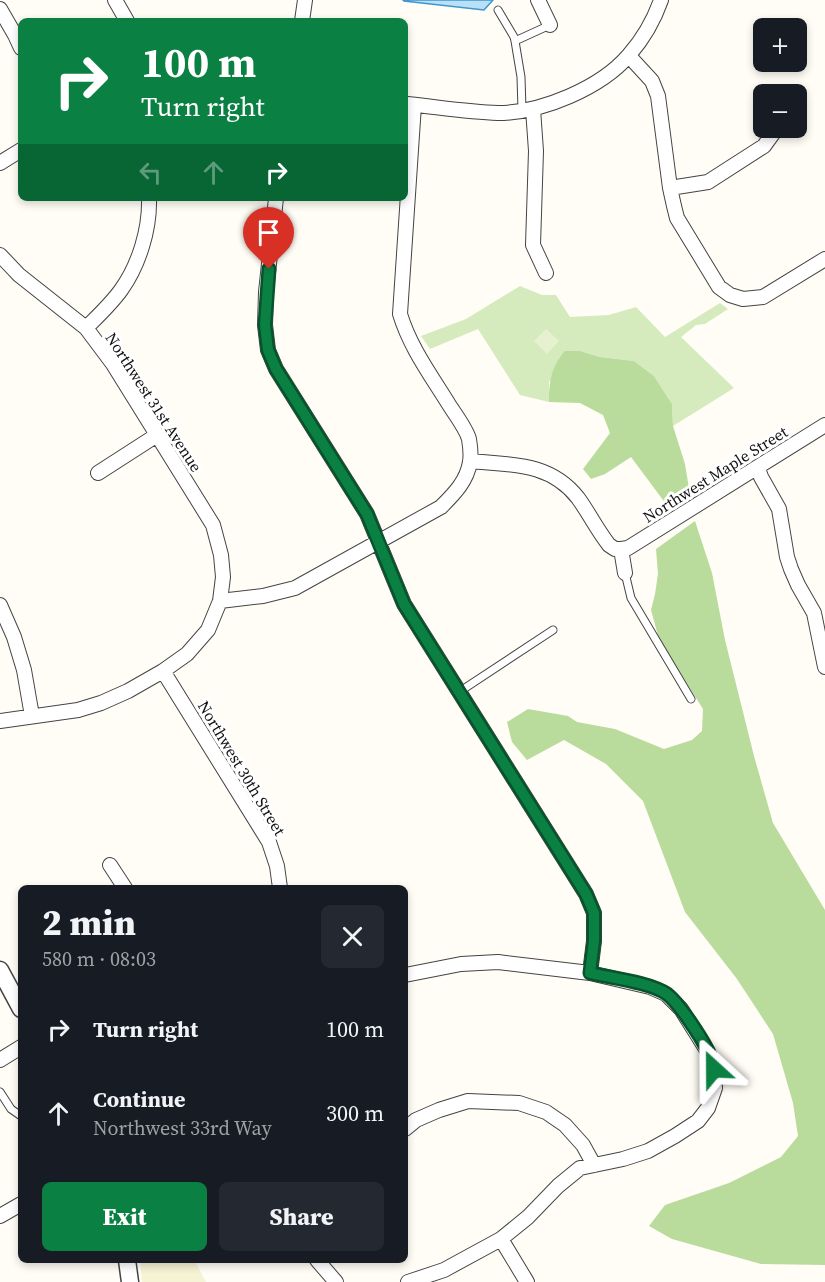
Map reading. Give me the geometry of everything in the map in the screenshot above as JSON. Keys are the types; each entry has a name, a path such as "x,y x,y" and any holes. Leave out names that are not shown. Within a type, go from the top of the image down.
{"street":[{"path":"114,0 125,18"},
{"path":"302,18 305,0"},
{"path":"538,0 550,25"},
{"path":"408,127 409,104 499,113 528,110 562,100 612,71 629,56 645,33 661,0"},
{"path":"0,9 18,42"},
{"path":"629,56 652,81 658,96 670,188 677,218 719,287 730,296 743,299 764,297 825,259"},
{"path":"528,110 536,152 533,245 546,273"},
{"path":"670,188 708,182 764,146 770,138"},
{"path":"0,164 18,152"},
{"path":"86,328 122,290 135,265 145,235 149,201"},
{"path":"276,201 266,292 265,325 268,350 276,369 367,514 404,604 586,894 594,913 594,941 590,973"},
{"path":"220,601 263,596 295,588 441,507 464,480 470,461 469,439 406,334 400,314 405,201"},
{"name":"Northwest 31st Avenue","path":"0,255 19,275 86,328 113,364 213,525 221,555 223,577 220,601 208,630 187,654 163,671 102,703 78,710 0,721"},
{"name":"Northwest Maple Street","path":"621,549 627,548 825,425"},
{"path":"98,473 157,435"},
{"path":"470,461 532,467 555,477 579,499 609,545 615,549 621,549 625,573"},
{"path":"758,468 778,509 786,557 791,569 798,585 820,610 825,667"},
{"path":"0,605 14,637 24,670 32,716"},
{"name":"Northwest 30th Street","path":"163,671 269,842 278,866 280,885"},
{"path":"110,865 123,885"},
{"path":"408,974 461,964 498,962 590,973 650,987 666,994 681,1010 708,1052 714,1069 715,1088 708,1108 698,1120 648,1151 580,1168 501,1239 444,1270 408,1282"},
{"path":"0,970 18,1003"},
{"path":"0,1060 18,1049"},
{"path":"408,1127 416,1120 439,1110 468,1101 519,1103 546,1112 565,1125 583,1145 594,1165"},
{"path":"0,1216 18,1206"},
{"path":"501,1239 527,1282"},
{"path":"127,1263 130,1282"},
{"path":"320,1263 336,1282"}],"lane":[{"path":"498,10 515,41 528,110"},
{"path":"515,41 550,25"},
{"path":"625,573 631,598 691,699"},
{"path":"459,692 553,630"},
{"path":"0,1092 11,1109 18,1114"}],"shaded area":[{"path":"140,1263 196,1263 206,1282 142,1282"}],"green space":[{"path":"520,286 542,295 556,295 570,317 609,315 636,307 665,337 720,303 728,309 705,324 696,325 681,337 734,388 673,426 672,404 654,376 634,361 600,357 580,351 549,382 549,402 520,395 478,329 430,349 421,336 466,319"},
{"path":"546,329 559,341 547,354 534,341"},
{"path":"565,351 580,351 600,357 634,361 654,376 672,404 673,426 685,464 689,489 665,504 631,457 605,474 591,479 583,469 610,433 603,415 580,403 549,402 552,375"},
{"path":"695,521 712,573 725,640 773,823 825,910 825,1265 761,1264 672,1239 649,1226 665,1205 729,1183 781,1157 798,1136 793,1103 773,1034 737,979 685,912 643,801 606,764 564,740 527,760 512,742 507,722 528,709 568,716 577,722 615,729 664,749 692,740 702,731 703,709 659,639 651,610 658,574 656,549"}],"water":[{"path":"403,0 493,0 484,10"}],"route":[{"path":"269,269 265,325 268,350 276,369 367,514 404,604 586,894 594,913 594,941 590,973 633,982 666,994 681,1010 708,1052 714,1069"}]}
